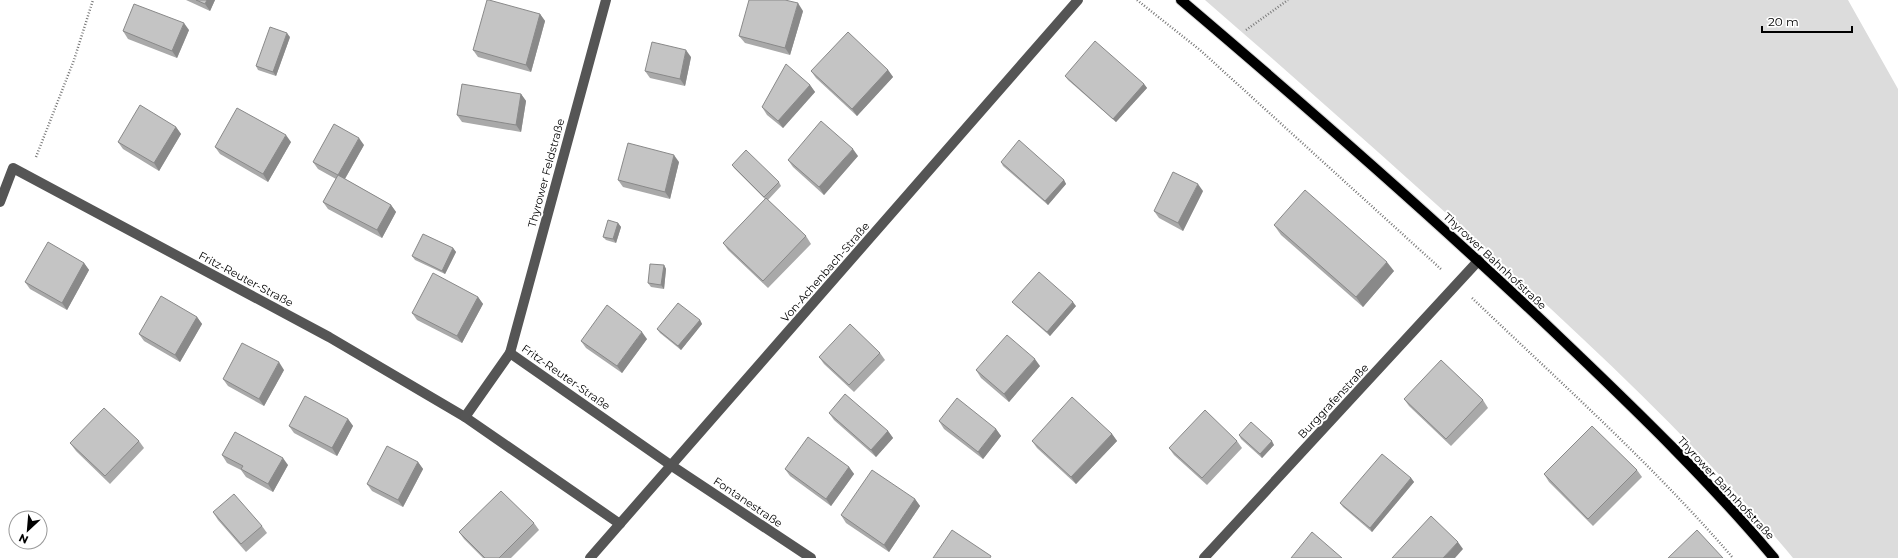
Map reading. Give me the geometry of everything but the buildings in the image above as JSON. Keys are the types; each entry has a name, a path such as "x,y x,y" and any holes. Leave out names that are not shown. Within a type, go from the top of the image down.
{"main road":[{"name":"Thyrower Bahnhofstraße","path":"1181,0 1479,260 1634,409 1752,530 1774,558"}],"street":[{"name":"Thyrower Feldstraße","path":"510,353 606,0"},
{"name":"Von-Achenbach-Straße","path":"590,558 1078,0"},
{"name":"Fritz-Reuter-Straße","path":"0,202 13,168 329,337 465,417 620,524"},
{"name":"Burggrafenstraße","path":"1204,558 1479,260"},
{"name":"Fritz-Reuter-Straße","path":"465,417 510,353 672,466"},
{"name":"Fontanestraße","path":"672,466 812,558"}],"path":[{"path":"28,176 74,60 93,0"},
{"path":"1230,42 1288,0"}],"shaded area":[{"path":"1205,0 1848,0 1898,89 1898,558 1793,558 1761,520 1693,447 1586,342 1398,170"}]}
